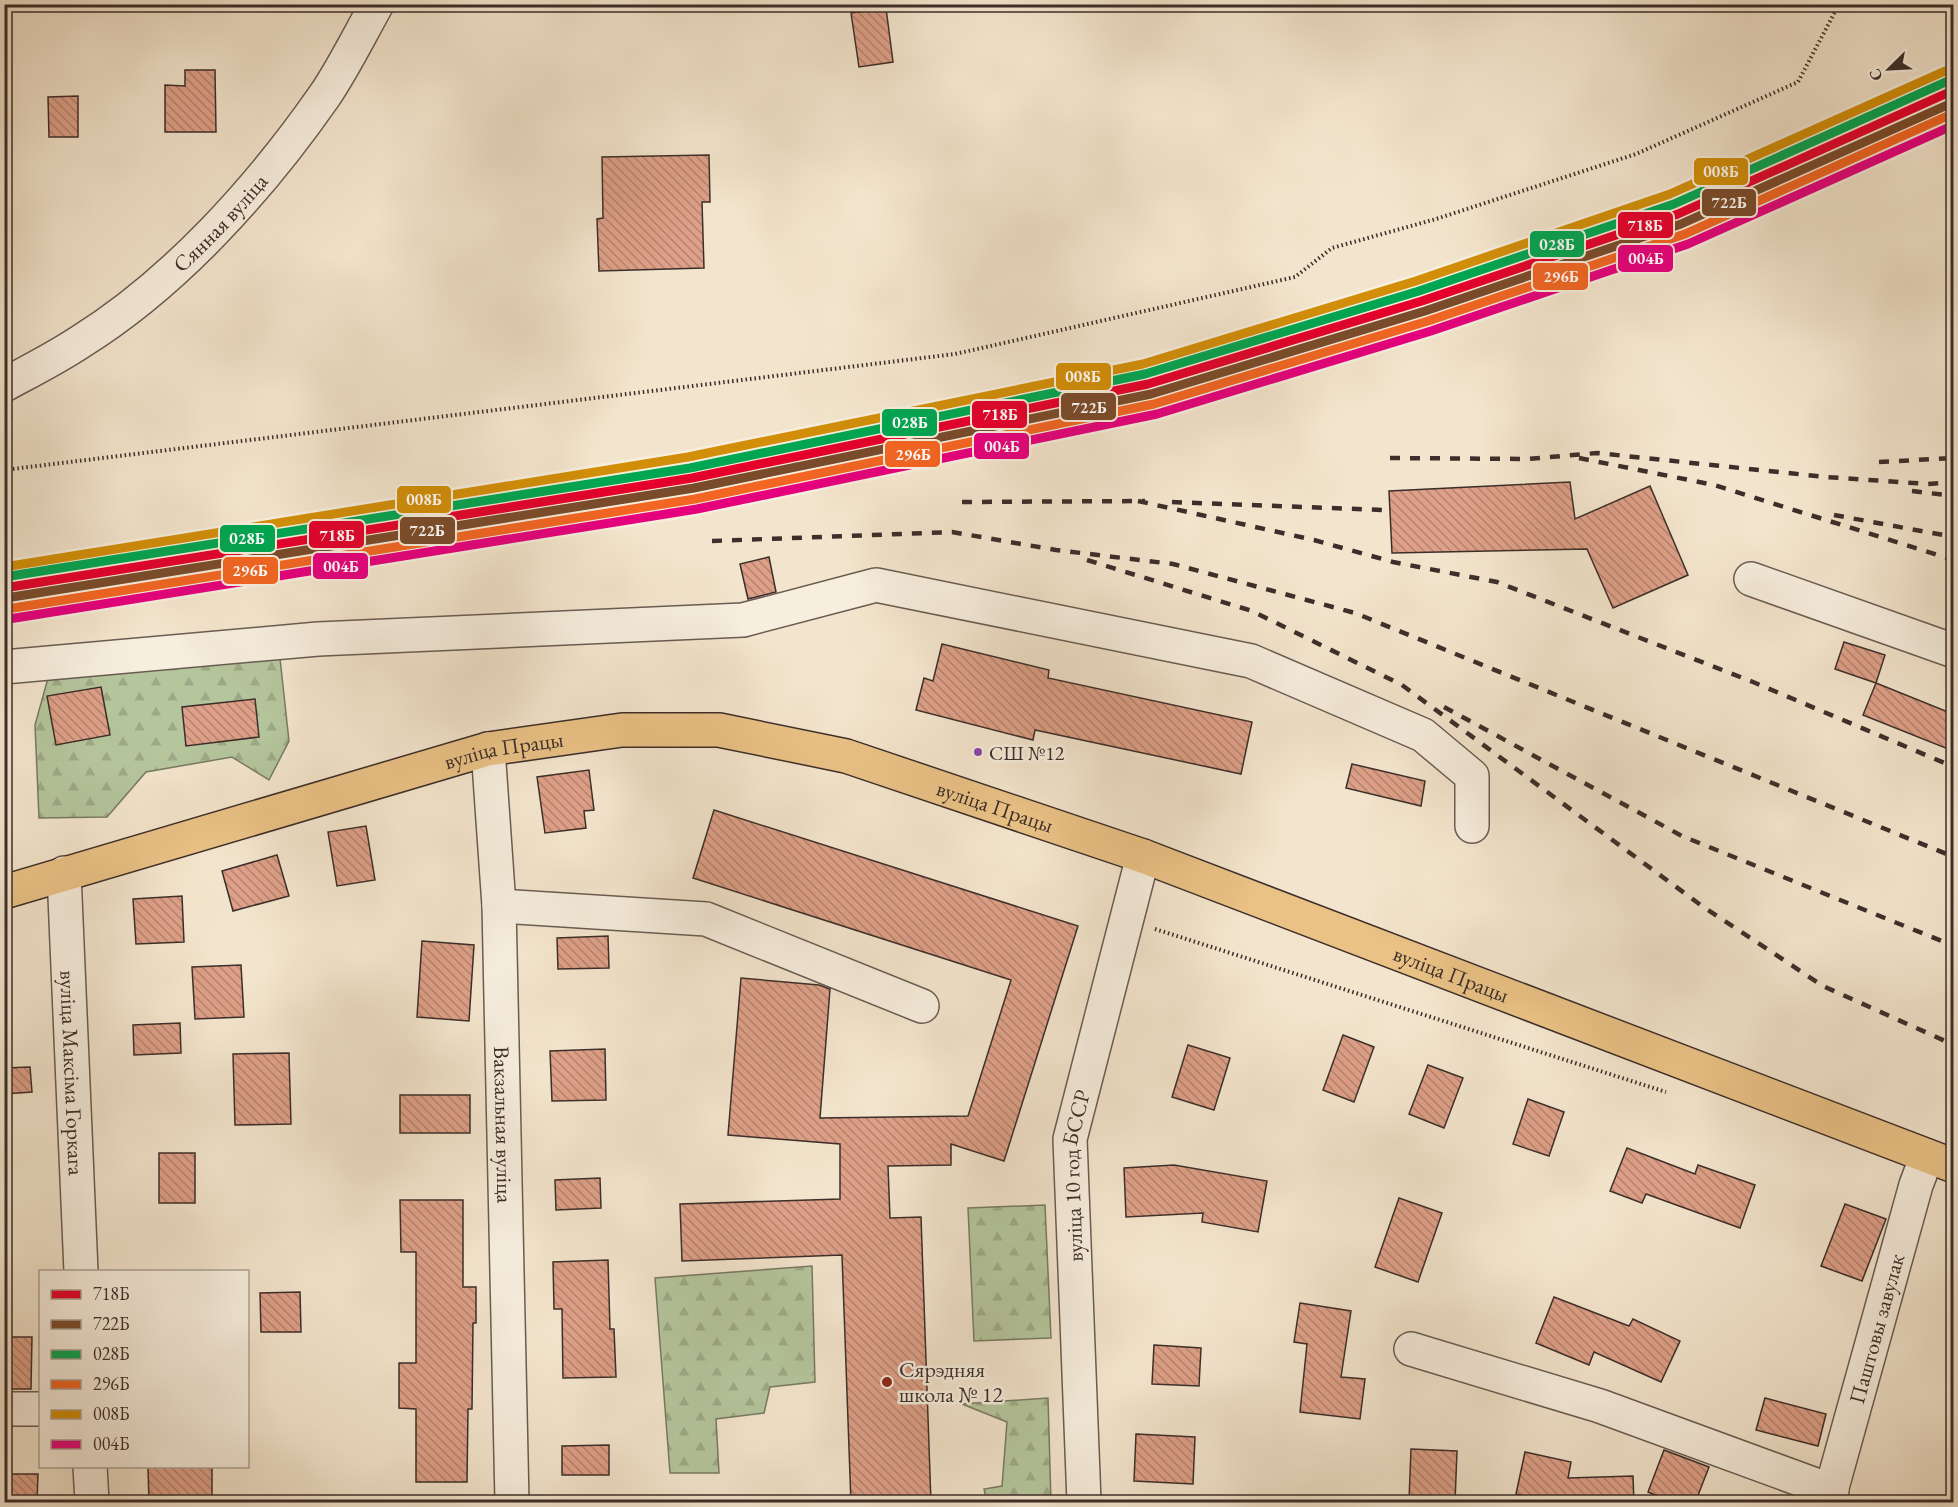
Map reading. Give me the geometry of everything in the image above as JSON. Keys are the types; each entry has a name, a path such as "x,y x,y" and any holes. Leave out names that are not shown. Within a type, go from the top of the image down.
{"main road":[{"name":"вуліца Працы","path":"4,892 488,749 622,730 719,730 846,756 1143,856 1940,1161"}],"street":[{"name":"Сянная вуліца","path":"4,384 81,342 157,284 218,227 271,168 326,93 377,4"},
{"path":"1751,579 1953,651"},
{"path":"4,667 318,639 743,620 876,585 1251,661 1423,735 1472,776 1472,826"},
{"name":"Вакзальная вуліца","path":"488,749 499,906 512,1503"},
{"name":"вуліца 10 год БССР","path":"1084,1503 1070,1139 1143,856"},
{"name":"вуліца Максіма Горкага","path":"64,873 81,1270"},
{"path":"499,906 706,919 922,1006"},
{"name":"Паштовы завулак","path":"1830,1497 1916,1185 1940,1161"},
{"path":"1411,1349 1600,1406 1830,1497"},
{"path":"4,1409 39,1409"},
{"path":"90,1468 92,1503"}],"path":[{"path":"4,470 955,354 1295,277 1332,248 1436,219 1636,154 1798,82 1839,4"},
{"path":"1127,921 1670,1094"}],"green space":[{"path":"278,640 289,741 269,780 232,757 146,772 107,817 39,818 35,725 50,671"},
{"path":"1045,1205 1051,1338 974,1341 968,1208"},
{"path":"812,1266 815,1382 770,1387 764,1413 716,1419 719,1473 670,1473 655,1278"},
{"path":"1048,1398 1051,1502 987,1502 984,1489 1002,1486 1007,1422 962,1404"}],"building":[{"path":"886,8 893,62 859,67 851,13"},
{"path":"185,70 215,70 216,132 165,132 165,85 185,86"},
{"path":"78,96 78,137 49,137 48,97"},
{"path":"709,155 710,202 702,202 704,268 599,271 597,219 603,218 602,157"},
{"path":"1570,482 1575,519 1650,486 1688,575 1613,608 1587,549 1392,553 1389,491"},
{"path":"769,557 776,592 748,599 740,564"},
{"path":"1844,642 1885,655 1876,683 1835,669"},
{"path":"942,644 1049,670 1048,678 1252,722 1241,774 1035,730 1033,740 916,710 924,678 933,681"},
{"path":"1876,683 1953,714 1953,751 1863,715"},
{"path":"101,687 110,735 56,745 47,696"},
{"path":"255,699 259,737 186,746 182,707"},
{"path":"1352,764 1425,781 1421,806 1346,788"},
{"path":"589,770 594,810 584,811 586,828 545,833 537,777"},
{"path":"714,810 1078,926 1004,1161 951,1144 951,1165 888,1166 890,1218 921,1217 931,1503 851,1503 842,1255 682,1261 680,1204 840,1199 840,1144 728,1135 741,978 819,985 830,989 820,1118 968,1116 1011,980 693,878"},
{"path":"366,826 375,880 337,886 328,832"},
{"path":"277,855 289,896 233,911 222,871"},
{"path":"182,896 184,942 136,944 133,899"},
{"path":"608,936 609,968 558,969 557,938"},
{"path":"422,941 474,945 469,1021 417,1017"},
{"path":"241,965 244,1017 195,1019 192,967"},
{"path":"180,1023 181,1053 134,1055 133,1025"},
{"path":"1343,1035 1374,1047 1354,1102 1323,1090"},
{"path":"1188,1045 1230,1058 1214,1110 1172,1097"},
{"path":"605,1049 606,1100 552,1101 550,1051"},
{"path":"289,1053 291,1124 235,1125 233,1054"},
{"path":"1428,1065 1463,1078 1444,1128 1409,1114"},
{"path":"30,1067 32,1092 4,1094 4,1068"},
{"path":"400,1095 470,1095 470,1133 400,1133"},
{"path":"1528,1099 1564,1112 1549,1156 1513,1144"},
{"path":"1627,1148 1695,1174 1698,1165 1755,1185 1740,1228 1646,1194 1642,1203 1610,1191"},
{"path":"159,1153 195,1153 195,1203 159,1203"},
{"path":"1174,1165 1267,1181 1258,1232 1202,1222 1203,1213 1126,1217 1124,1168"},
{"path":"600,1178 601,1208 556,1210 555,1180"},
{"path":"1399,1198 1442,1213 1418,1282 1375,1267"},
{"path":"400,1200 463,1200 463,1287 476,1287 476,1323 473,1323 472,1409 468,1409 467,1482 416,1482 416,1409 399,1408 399,1363 416,1363 416,1252 401,1252"},
{"path":"1845,1204 1886,1219 1862,1281 1821,1266"},
{"path":"608,1260 610,1329 614,1329 616,1377 563,1378 562,1309 554,1309 553,1262"},
{"path":"300,1292 301,1332 261,1332 260,1293"},
{"path":"1554,1297 1629,1326 1633,1319 1680,1341 1661,1382 1594,1352 1589,1365 1536,1343"},
{"path":"1300,1303 1351,1311 1341,1377 1365,1379 1360,1419 1300,1412 1307,1344 1294,1342"},
{"path":"4,1337 32,1337 31,1389 4,1389"},
{"path":"1154,1345 1201,1348 1199,1386 1152,1384"},
{"path":"1765,1398 1826,1414 1818,1446 1756,1430"},
{"path":"1136,1434 1195,1437 1193,1484 1134,1481"},
{"path":"609,1445 609,1475 562,1475 562,1446"},
{"path":"1411,1449 1457,1451 1455,1502 1409,1500"},
{"path":"1664,1450 1709,1467 1695,1503 1674,1503 1648,1492"},
{"path":"1525,1452 1571,1462 1568,1478 1633,1476 1634,1503 1555,1503 1516,1494"},
{"path":"148,1468 212,1468 212,1503 149,1503"},
{"path":"4,1474 38,1474 37,1503 4,1503"}],"railway":[{"path":"1390,458 1528,459 1597,453 1826,477 1928,484 1954,482"},
{"path":"1579,458 1714,485 1954,560"},
{"path":"1879,462 1954,458"},
{"path":"1912,491 1954,496"},
{"path":"1138,501 1314,540 1393,562 1497,582 1753,682 1954,767"},
{"path":"962,502 1145,501"},
{"path":"1172,502 1382,510"},
{"path":"1834,515 1954,537"},
{"path":"712,541 952,532 1056,550 1173,564 1355,613 1954,857"},
{"path":"1087,560 1252,611 1402,685 1702,906 1823,986 1954,1045"},
{"path":"1444,707 1682,836 1954,946"}],"transit line":[{"name":"008Б","path":"4,567 688,457 1143,364 1416,281 1670,194 1945,71"},
{"name":"028Б","path":"4,577 690,468 1145,374 1419,291 1674,204 1950,80"},
{"name":"718Б","path":"4,588 692,478 1148,384 1422,301 1678,214 1954,90"},
{"name":"722Б","path":"6,598 694,488 1151,394 1425,311 1681,224 1954,102"},
{"name":"296Б","path":"7,609 695,499 1154,404 1428,321 1685,234 1954,113"},
{"name":"004Б","path":"9,619 697,509 1157,414 1431,331 1688,244 1954,125"}],"place":[{"name":"СШ №12","path":"978,752"},
{"name":"Сярэдняя школа № 12","path":"887,1382"}]}
